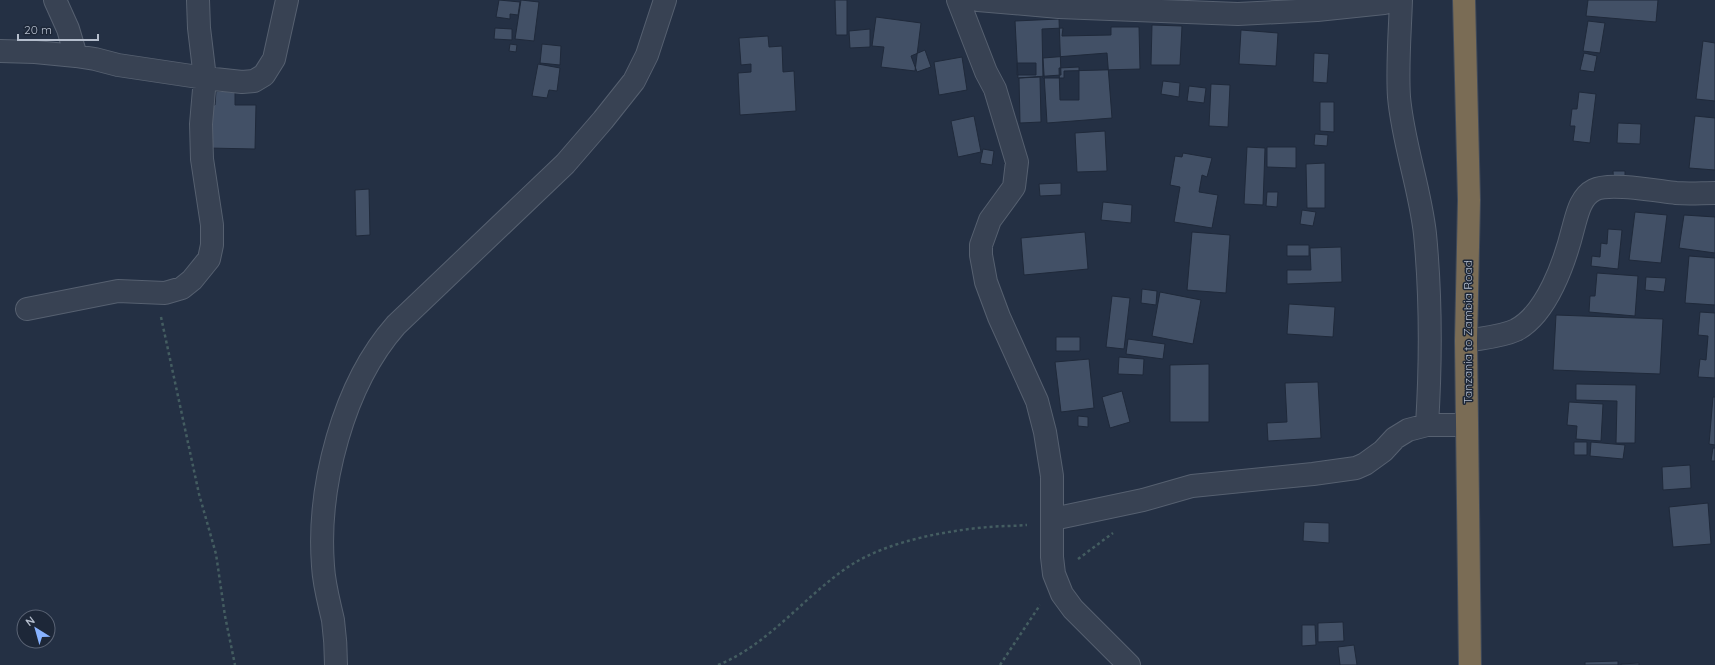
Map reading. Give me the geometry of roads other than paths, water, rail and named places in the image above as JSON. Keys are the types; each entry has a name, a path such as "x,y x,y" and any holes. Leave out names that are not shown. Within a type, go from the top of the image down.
{"highway":[{"name":"Tanzania to Zambia Road","path":"1464,0 1468,200 1466,426 1470,665"}],"street":[{"path":"54,0 68,29 76,56"},
{"path":"27,309 118,291 165,293 182,288 192,280 209,259 212,244 212,225 204,178 201,124 205,78 200,36 198,0"},
{"path":"0,51 35,52 76,56 118,65 205,78 242,82 254,81 264,75 274,59 287,0"},
{"path":"336,665 333,619 325,589 323,566 325,504 336,447 359,381 377,348 396,325 565,164 619,101 634,81 647,55 665,0"},
{"path":"958,0 986,72 996,89 1017,162 1014,187 990,220 981,245 981,255 986,282 999,317 1037,401 1052,476 1052,557 1055,576 1062,594 1073,609 1085,623 1129,665"},
{"path":"978,0 1059,7 1238,14 1317,10 1384,4 1393,0"},
{"path":"1401,0 1399,96 1406,142 1418,188 1425,233 1430,303 1430,372 1427,425"},
{"path":"1466,341 1493,337 1516,330 1533,316 1549,292 1562,264 1578,210 1583,200 1595,190 1605,188 1645,189 1677,193 1715,193"},
{"path":"1053,519 1143,500 1192,486 1313,474 1356,468 1371,460 1403,433 1427,425 1466,426"}]}
